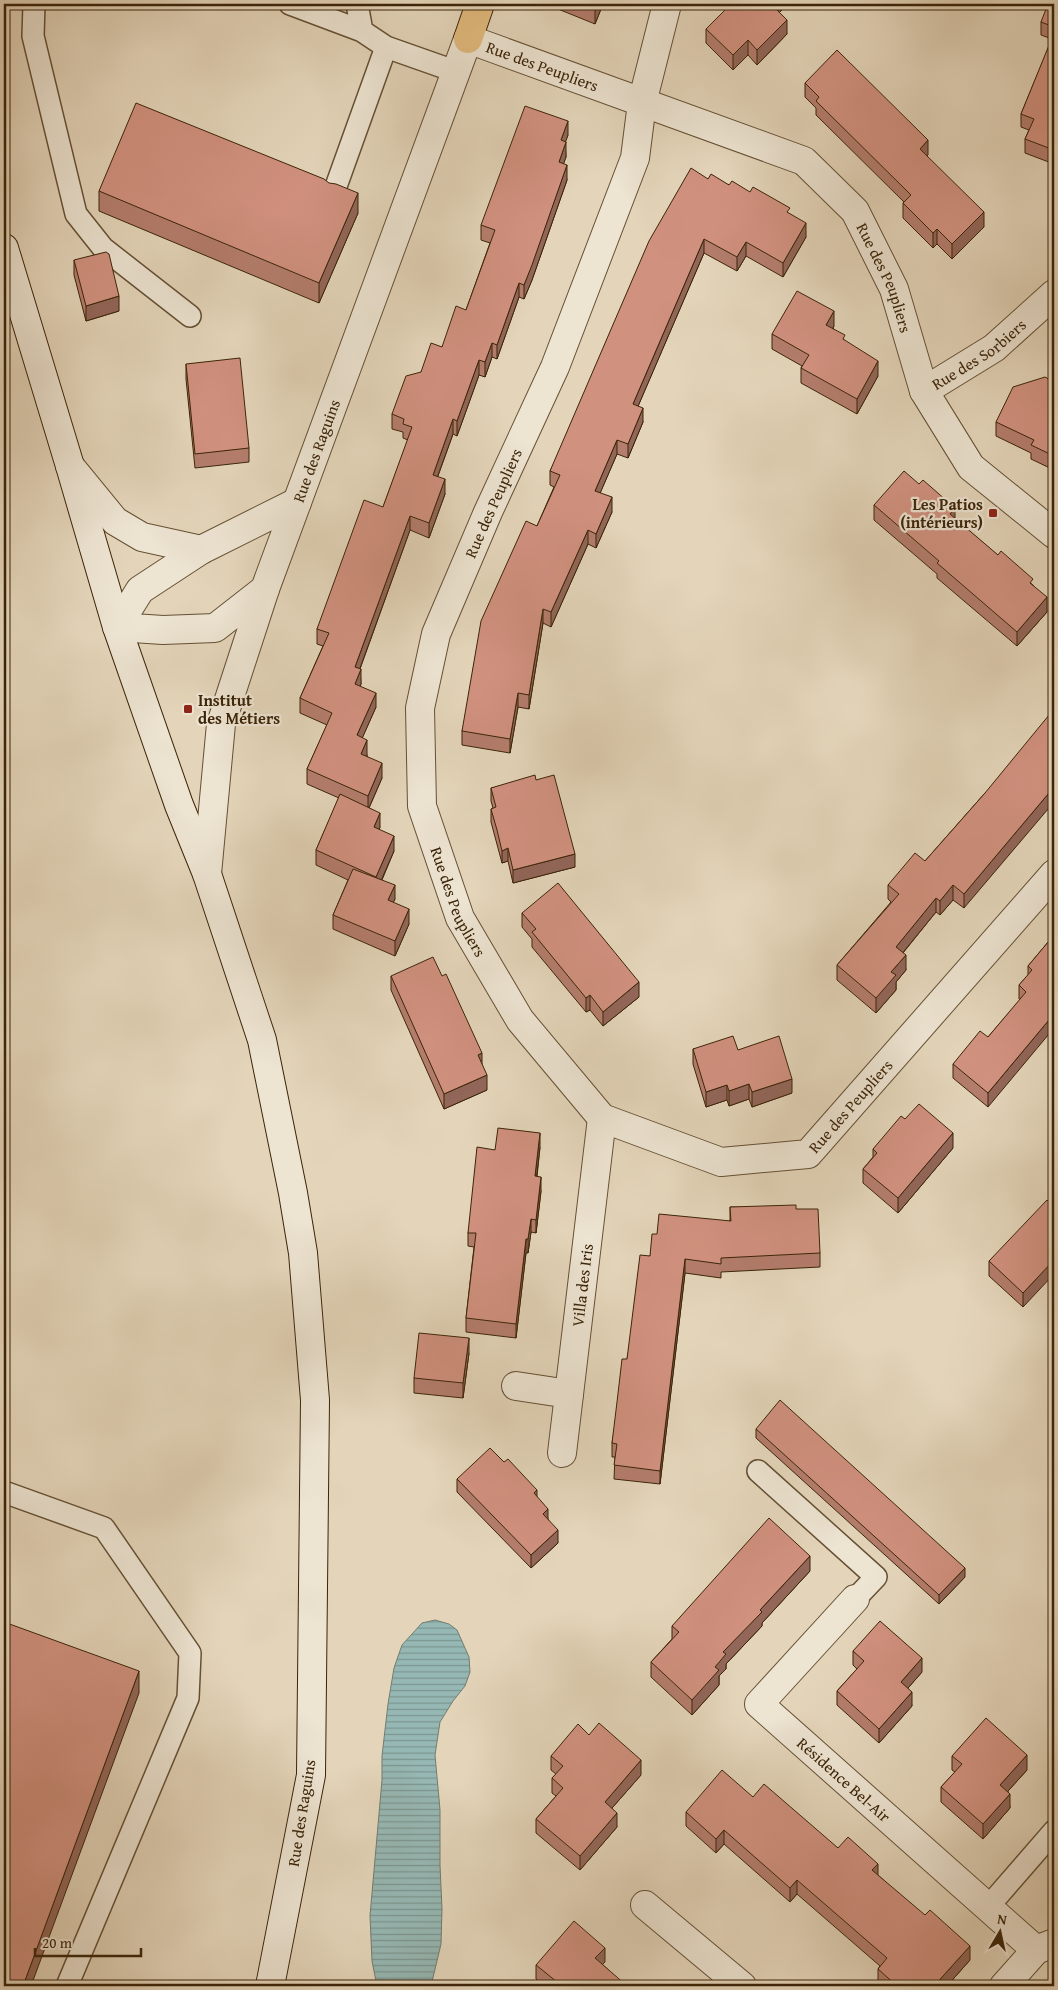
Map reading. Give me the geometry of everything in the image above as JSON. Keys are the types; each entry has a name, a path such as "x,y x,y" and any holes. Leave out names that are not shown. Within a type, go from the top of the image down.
{"main road":[{"path":"468,39 480,4"}],"street":[{"path":"642,103 667,4"},
{"name":"Rue des Raguins","path":"207,874 221,724 265,589 468,39"},
{"name":"Rue des Peupliers","path":"468,39 804,161 855,211 894,289 924,391 971,467 1054,534"},
{"name":"Rue des Peupliers","path":"642,103 635,158 555,367 488,512 436,634 420,708 422,806 460,918 520,1020 602,1118 721,1162 808,1154 1054,874"},
{"name":"Rue des Raguins","path":"4,248 117,627 179,805 207,874 262,1040 293,1193 303,1253 315,1400 311,1775 270,1986"},
{"name":"Rue des Sorbiers","path":"924,391 994,348 1054,294"},
{"path":"70,466 115,521 142,537 201,550"},
{"path":"265,589 214,628 162,630 117,627 140,590 201,550 297,502"},
{"name":"Villa des Iris","path":"562,1453 602,1118"},
{"path":"516,1386 569,1394"},
{"name":"Résidence Bel-Air","path":"855,1599 759,1704 988,1907 1045,1947 1004,1986"},
{"path":"645,1905 742,1986"}],"lane":[{"path":"34,4 33,36 76,214 103,248 190,316"},
{"path":"290,4 362,31 386,46 456,72"},
{"path":"357,4 362,31"},
{"path":"334,192 386,46"},
{"path":"758,1471 876,1577 855,1599"},
{"path":"4,1492 104,1528 190,1653 188,1698 67,1986"},
{"path":"988,1907 1054,1831"}],"water":[{"path":"435,1620 449,1624 457,1630 469,1657 470,1672 465,1686 440,1722 435,1755 440,1810 441,1944 431,1986 377,1986 372,1961 370,1916 382,1780 382,1756 388,1704 394,1668 402,1645 422,1623"}],"building":[{"path":"582,4 597,4 595,9"},
{"path":"731,4 773,4 787,20 757,50 748,40 733,55 706,29"},
{"path":"1048,4 1054,4 1054,27 1041,22"},
{"path":"1054,33 1054,150 1025,139 1034,119 1021,114"},
{"path":"837,50 928,140 920,149 984,212 952,244 937,229 933,233 903,203 911,195 816,101 819,97 805,83"},
{"path":"136,103 324,179 329,183 358,193 319,283 99,191"},
{"path":"525,106 568,121 561,140 566,142 559,162 567,165 524,285 519,283 497,345 492,343 485,362 479,360 457,421 453,419 433,475 445,479 429,523 410,516 355,667 361,669 355,684 376,693 357,735 367,740 361,754 382,763 368,796 307,769 332,713 300,698 329,633 317,629 364,500 383,507 412,427 403,424 404,419 392,414 406,376 421,372 431,343 442,347 456,306 466,310 495,230 481,225"},
{"path":"691,168 708,179 711,174 729,185 732,181 750,192 753,187 790,208 787,212 806,223 783,263 746,242 737,257 704,239 633,404 643,408 628,444 617,440 595,491 612,497 596,534 588,530 551,612 543,609 529,695 518,693 510,739 462,731 481,621 526,521 537,526 560,475 550,471 649,241"},
{"path":"106,252 109,254 119,296 86,306 74,260"},
{"path":"797,291 834,311 826,325 845,335 843,339 878,361 857,399 801,368 809,355 772,334"},
{"path":"240,358 249,448 195,454 186,364"},
{"path":"1045,377 1054,382 1054,456 1031,445 1034,440 996,422 1013,387"},
{"path":"904,471 919,484 923,480 955,508 950,514 998,555 1001,551 1033,579 1030,583 1047,597 1017,632 937,563 939,561 874,505"},
{"path":"1054,709 1054,787 964,894 953,885 940,901 936,898 896,947 906,955 891,972 896,975 876,998 837,965 899,894 888,885 915,853 925,861 985,793"},
{"path":"535,775 536,780 554,775 575,854 513,870 508,848 502,851 491,809 496,807 491,788"},
{"path":"340,794 380,813 374,827 394,836 376,877 316,850"},
{"path":"353,869 395,885 388,900 409,909 395,941 333,915"},
{"path":"558,883 639,982 603,1012 590,995 586,998 532,932 536,929 522,913"},
{"path":"1054,935 1054,1014 988,1093 953,1064 980,1031 988,1037 1026,992 1019,985 1032,970 1028,966"},
{"path":"433,957 442,976 446,974 482,1053 478,1055 487,1075 444,1094 391,976"},
{"path":"733,1036 738,1050 779,1036 792,1079 752,1092 749,1084 729,1091 727,1085 706,1092 693,1049"},
{"path":"919,1104 953,1133 898,1198 863,1169 877,1153 873,1149 901,1116 905,1119"},
{"path":"498,1128 540,1133 535,1176 541,1177 536,1220 531,1219 528,1239 526,1239 516,1324 466,1318 476,1233 468,1233 477,1147 495,1150"},
{"path":"1047,1200 1054,1207 1054,1260 1023,1293 989,1261"},
{"path":"796,1205 796,1209 818,1209 820,1253 721,1258 721,1264 685,1259 660,1471 614,1465 617,1444 612,1443 622,1359 627,1359 640,1255 650,1256 652,1234 657,1234 659,1214 731,1221 730,1207"},
{"path":"419,1333 469,1338 463,1383 414,1378"},
{"path":"780,1400 965,1568 939,1595 756,1429"},
{"path":"490,1448 504,1462 508,1459 537,1490 534,1493 548,1509 543,1514 558,1530 531,1555 457,1479"},
{"path":"769,1518 810,1556 760,1610 762,1612 723,1652 726,1654 715,1667 719,1670 692,1700 651,1662 679,1632 672,1626"},
{"path":"880,1621 922,1658 901,1682 912,1692 879,1729 837,1691 864,1661 853,1651"},
{"path":"4,1622 139,1671 23,1986 4,1986"},
{"path":"986,1718 1027,1755 1000,1785 1010,1794 983,1824 941,1787 962,1764 952,1756"},
{"path":"599,1723 641,1760 605,1802 617,1813 580,1856 536,1819 563,1788 552,1778 563,1766 551,1756 578,1724 589,1735"},
{"path":"722,1770 753,1797 764,1784 838,1848 848,1837 878,1864 872,1870 925,1915 930,1910 970,1946 934,1986 897,1986 878,1969 887,1958 797,1880 790,1888 724,1830 716,1839 686,1812"},
{"path":"574,1921 605,1948 595,1958 625,1986 562,1986 536,1965"}],"place":[{"name":"Les Patios (intérieurs)","path":"993,513"},
{"name":"Institut des Métiers","path":"188,709"}]}
